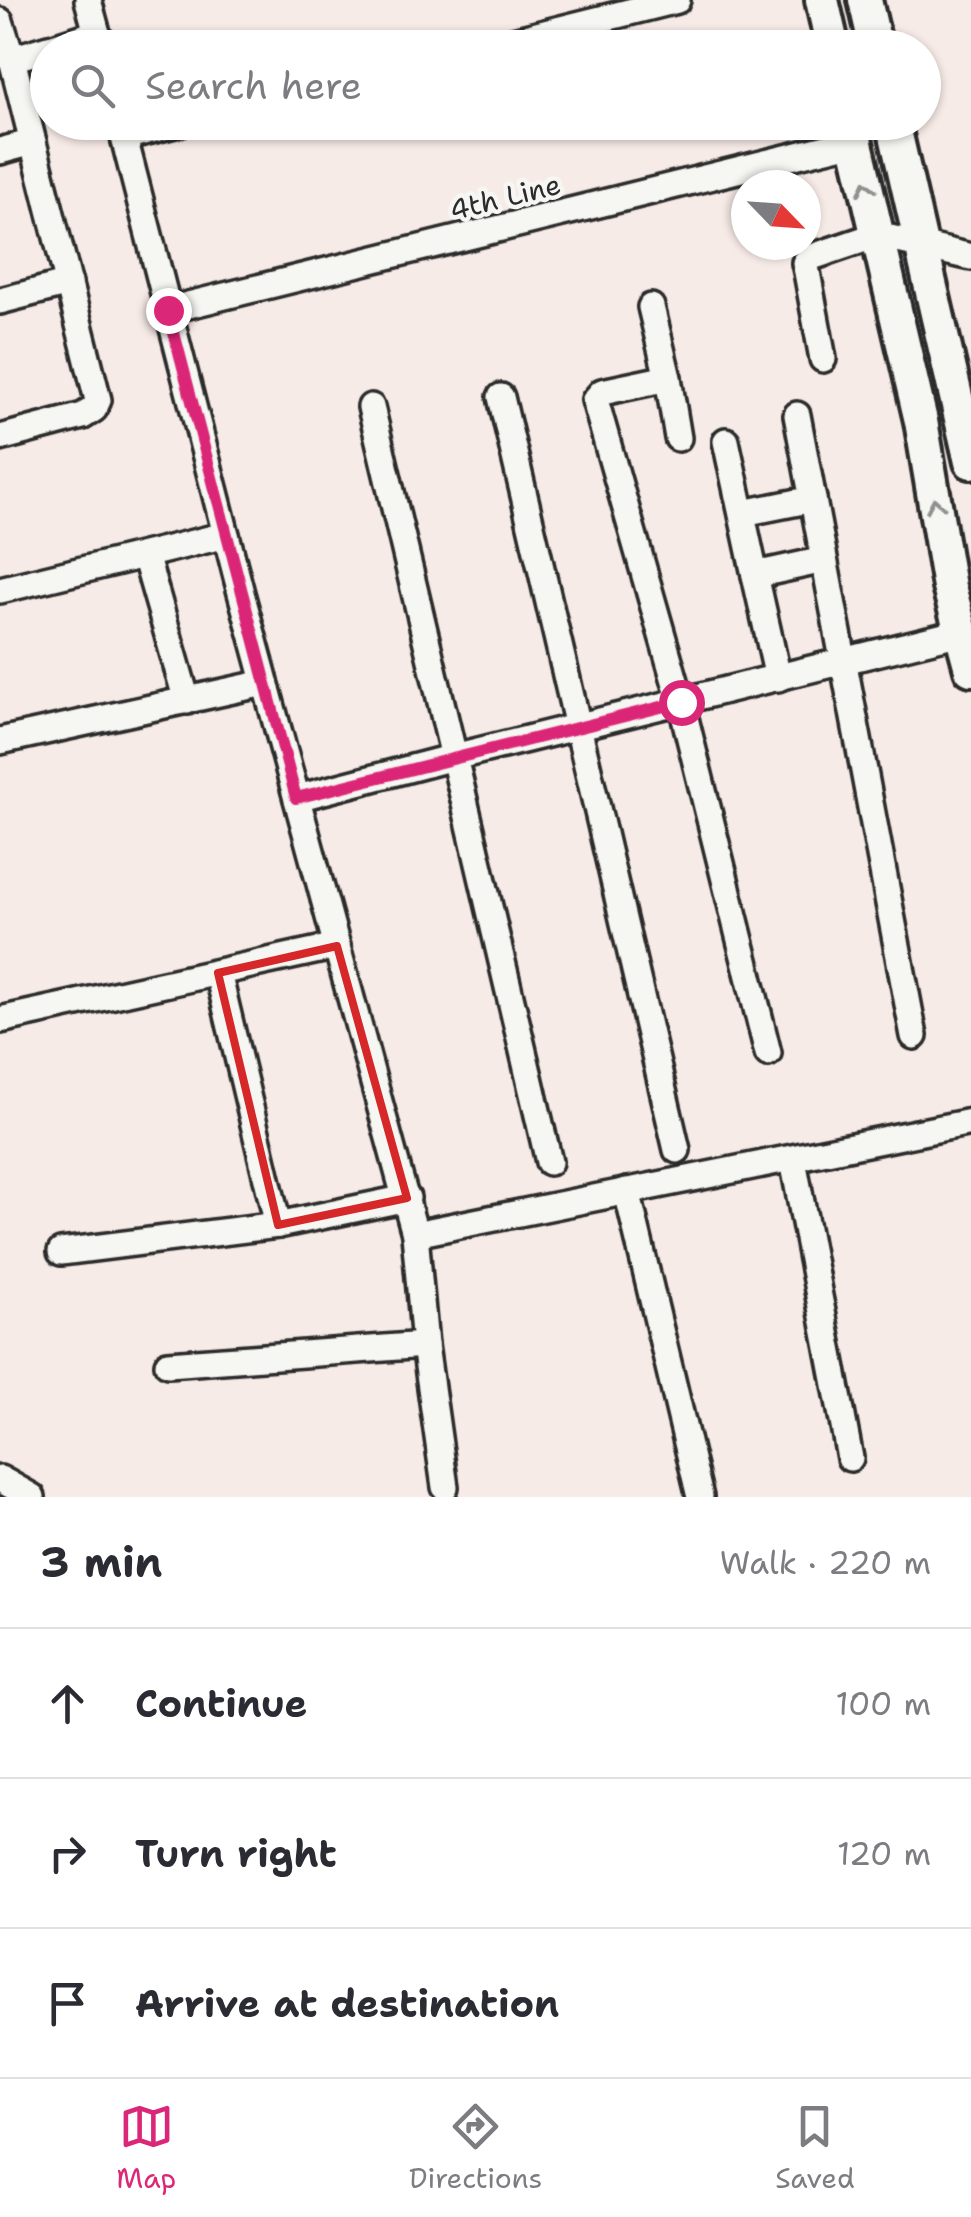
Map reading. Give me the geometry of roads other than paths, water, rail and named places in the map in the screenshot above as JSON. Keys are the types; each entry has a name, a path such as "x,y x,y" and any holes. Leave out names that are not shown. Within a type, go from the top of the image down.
{"street":[{"path":"88,0 96,30"},
{"path":"557,30 677,0"},
{"path":"822,0 829,30"},
{"path":"865,0 872,30"},
{"path":"0,21 30,130"},
{"path":"12,59 30,54"},
{"path":"125,140 265,683 416,1234 425,1345 445,1487"},
{"name":"4th Line","path":"168,310 822,140"},
{"path":"855,140 920,421 950,587 971,669"},
{"path":"897,140 969,445"},
{"path":"0,151 33,142 98,400 94,410 82,416 0,438"},
{"path":"823,358 806,263 809,258 877,235 971,256"},
{"path":"0,301 69,283"},
{"path":"651,307 678,438"},
{"path":"668,378 602,392 595,400 681,702 768,1053"},
{"path":"501,396 678,1150"},
{"path":"370,408 549,1162"},
{"path":"798,415 914,1036"},
{"path":"920,421 969,445"},
{"path":"726,441 778,678"},
{"path":"743,512 813,498"},
{"path":"0,590 226,536"},
{"path":"145,555 187,701"},
{"path":"755,576 824,560"},
{"path":"296,798 961,632"},
{"path":"0,741 265,683"},
{"path":"0,1020 337,946"},
{"path":"218,972 278,1225"},
{"path":"416,1234 971,1122"},
{"path":"793,1160 850,1458"},
{"path":"626,1191 700,1497"},
{"path":"60,1252 278,1225 406,1198"},
{"path":"168,1364 425,1345"},
{"path":"0,1479 32,1497"}]}
